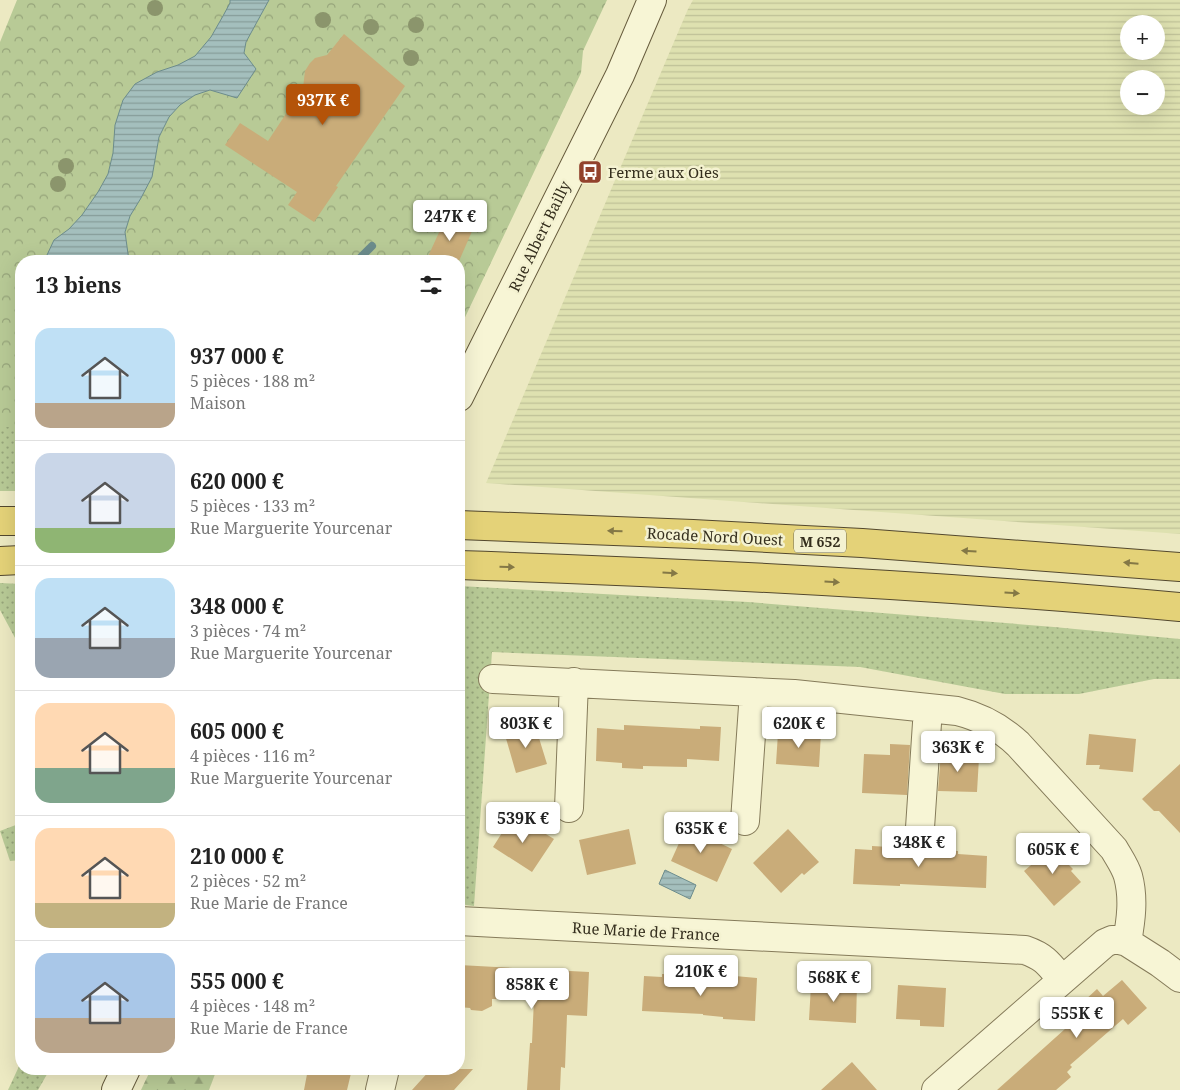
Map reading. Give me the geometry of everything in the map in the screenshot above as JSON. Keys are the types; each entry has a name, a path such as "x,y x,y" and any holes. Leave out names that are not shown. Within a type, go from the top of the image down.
{"highway":[{"path":"0,521 15,521"},
{"name":"Rocade Nord Ouest","path":"465,525 862,543 1180,567"},
{"path":"0,561 15,560"},
{"path":"465,565 787,579 1008,593 1180,607"}],"street":[{"name":"Rue Albert Bailly","path":"465,385 620,75 652,0"},
{"name":"Rue Albert Bailly","path":"620,75 667,0"},
{"path":"493,679 794,694 957,711 972,715 993,724 1009,735 1114,849 1128,876 1131,893 1132,916 1128,942"},
{"path":"569,808 574,682"},
{"path":"745,821 754,692"},
{"path":"920,828 928,708"},
{"name":"Rue Marie de France","path":"465,921 1025,950 1036,954 1048,962 1062,980"},
{"path":"936,1090 1105,943 1112,940 1128,942 1180,978"},
{"path":"116,1090 123,1075"},
{"path":"380,1090 384,1075"}],"green space":[{"path":"17,0 607,0 583,51 581,73 465,317 465,255 15,255 15,427 0,427 0,42"},
{"path":"693,0 1180,0 1180,534 486,483"},
{"path":"0,427 15,427 15,491 0,491"},
{"path":"0,583 15,584 15,638 0,610"},
{"path":"465,586 748,602 1180,639 1180,679 1154,679 1079,694 1005,694 860,667 492,652 474,906 465,905"},
{"path":"15,825 15,861 10,861 0,831"},
{"path":"15,1075 47,1075 38,1090 8,1090"},
{"path":"148,1075 215,1075 209,1090 141,1090"}],"water":[{"path":"230,0 269,0 246,42 244,53 256,69 237,98 210,90 195,95 180,105 169,117 159,137 152,177 130,216 125,232 128,255 47,255 54,240 69,229 82,215 108,174 113,153 115,125 123,100 135,84 157,72 178,65 195,56 211,37"},
{"path":"665,870 696,885 690,899 659,884"}],"building":[{"path":"344,34 405,86 336,186 338,187 314,222 288,205 297,192 225,145 240,123 268,141 303,88 305,71 310,63 315,58 327,55"},
{"path":"446,217 473,229 462,255 429,255"},
{"path":"535,725 547,764 516,773 505,735"},
{"path":"624,725 700,729 700,726 721,727 719,761 687,759 687,767 643,766 643,769 622,768 622,763 596,761 597,728 624,730"},
{"path":"801,732 821,733 819,767 776,764 778,733 800,734"},
{"path":"1089,734 1136,739 1133,772 1099,769 1100,765 1086,765"},
{"path":"890,744 910,745 907,795 862,793 864,754 890,755"},
{"path":"941,752 962,753 962,757 979,758 977,792 938,791"},
{"path":"1180,764 1180,833 1159,811 1154,811 1142,799"},
{"path":"512,817 526,826 528,823 554,839 532,872 493,847"},
{"path":"688,823 703,830 705,836 732,849 717,882 671,861"},
{"path":"629,829 636,864 587,875 579,840"},
{"path":"788,829 819,862 804,875 802,873 781,893 753,863"},
{"path":"1056,844 1070,861 1067,863 1073,869 1071,871 1081,882 1054,906 1024,871"},
{"path":"872,846 958,851 958,854 987,856 986,888 853,884 855,849 872,850"},
{"path":"465,965 589,972 587,1016 567,1015 565,1068 561,1067 560,1090 527,1090 534,999 492,999 492,1006 482,1011 471,1010 465,1008"},
{"path":"662,974 692,975 691,981 735,984 735,976 757,978 755,1021 723,1019 723,1017 703,1014 642,1011 644,976 662,977"},
{"path":"1122,980 1147,1008 1128,1025 1123,1019 1070,1065 1072,1067 1067,1072 1071,1077 1056,1090 997,1090 1075,1020 1070,1014 1097,989 1103,996"},
{"path":"838,983 857,984 856,1023 809,1020 811,985 837,987"},
{"path":"898,985 946,988 944,1027 920,1026 920,1020 896,1019"},
{"path":"852,1062 877,1090 821,1090"},
{"path":"465,1069 473,1069 454,1090 412,1090 426,1075 465,1075"},
{"path":"307,1075 351,1075 347,1090 304,1090"}],"waterway":[{"path":"363,255 372,246"}],"place":[{"name":"Ferme aux Oies","path":"590,172"}]}
